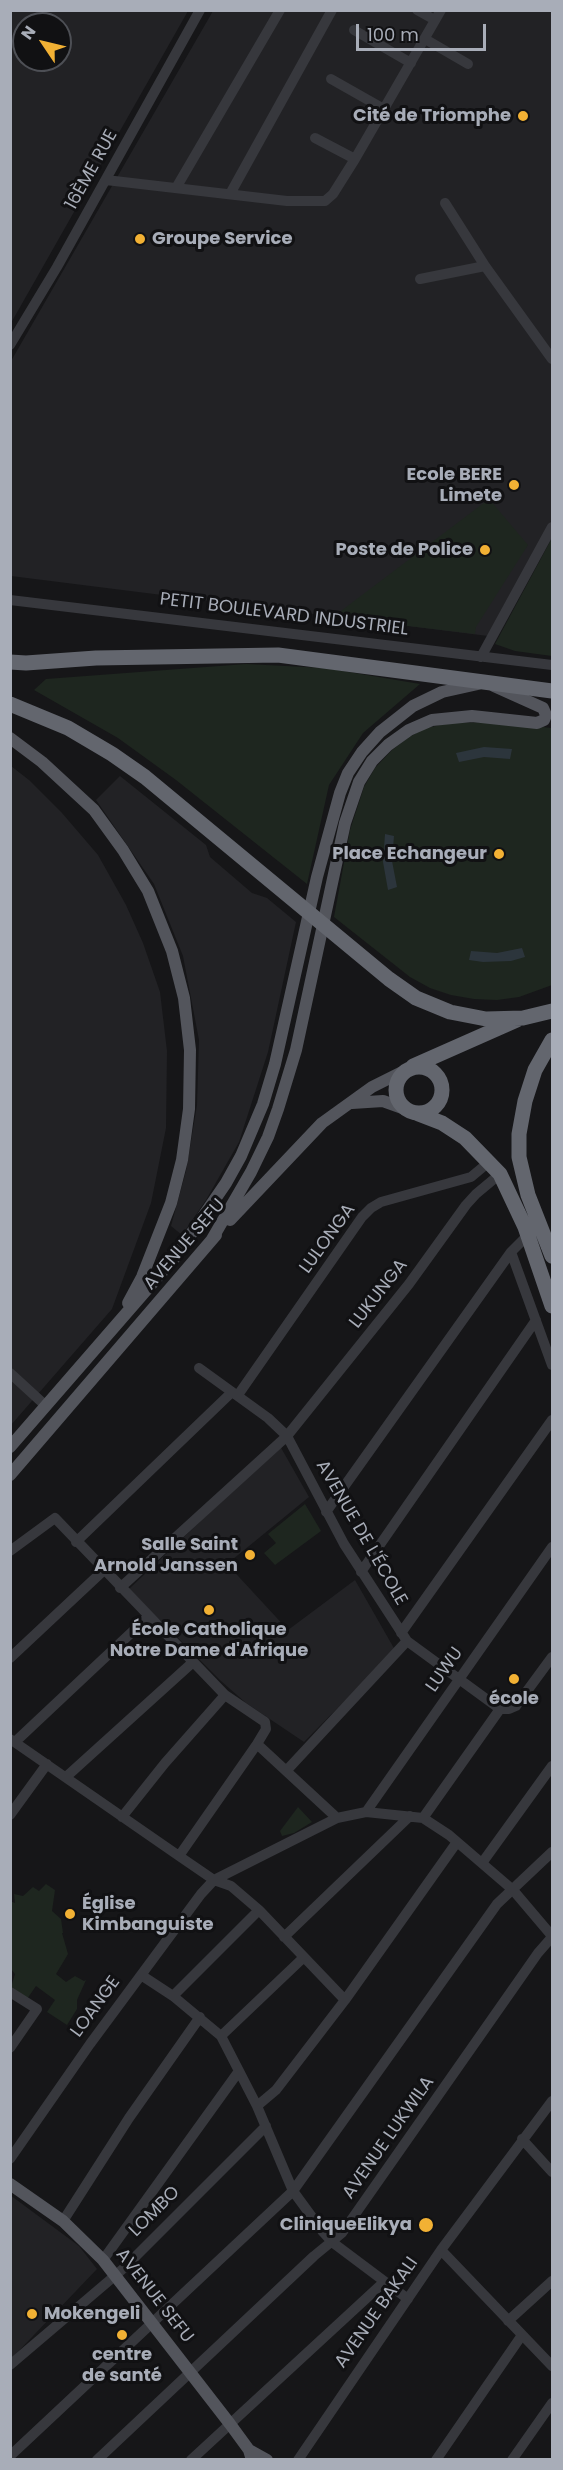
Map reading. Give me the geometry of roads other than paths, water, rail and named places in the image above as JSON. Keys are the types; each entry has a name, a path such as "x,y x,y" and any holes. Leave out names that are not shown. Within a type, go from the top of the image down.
{"highway":[{"path":"10,662 278,655 552,691"},
{"path":"10,704 68,728 145,777 401,989 433,1006 467,1015 486,1018 523,1018"},
{"path":"552,1011 523,1018 411,1068 402,1075 396,1087 399,1101 412,1111 442,1123 465,1138 500,1174 513,1198 528,1235 552,1306"},
{"path":"465,1043 474,1034 476,1025 467,1015"},
{"path":"551,1245 528,1195 519,1157 519,1134 525,1101 535,1070 552,1040"},
{"path":"411,1068 430,1069 436,1074 442,1089 437,1104 424,1112 412,1111"}],"main road":[{"path":"10,1447 176,1256 226,1183 241,1156 263,1104 275,1064 317,878 340,793 348,773 362,752 397,718 427,698 442,692 486,683 543,708 544,720 537,723 493,717 444,717 421,724 388,745 369,766 353,794 296,1050 268,1137 242,1189 211,1241"},
{"path":"10,738 50,768 94,810 123,850 152,901 172,951 184,998 190,1050 189,1109 178,1179 142,1277 117,1324"},
{"name":"AVENUE SEFU","path":"10,1475 211,1241 322,1124 372,1087 411,1068"},
{"path":"348,1104 383,1101 412,1111"},
{"path":"83,1362 98,1375"},
{"name":"AVENUE SEFU","path":"10,2184 63,2221 103,2260 230,2424 251,2455 267,2460"}],"street":[{"name":"16ÈME RUE","path":"10,345 106,180 200,10"},
{"path":"176,188 280,10"},
{"path":"230,194 332,10"},
{"path":"106,180 287,201 325,201 333,194 355,159 438,15 417,10"},
{"path":"354,30 411,63"},
{"path":"425,39 468,64"},
{"path":"331,79 384,109"},
{"path":"315,138 355,159"},
{"path":"445,203 485,266 552,359"},
{"path":"420,279 485,266"},
{"path":"481,657 552,527"},
{"name":"PETIT BOULEVARD INDUSTRIEL","path":"10,600 552,665"},
{"name":"LULONGA","path":"76,1542 235,1393 362,1217 371,1208 381,1202 471,1177 489,1162"},
{"name":"LUKUNGA","path":"120,1588 287,1436 410,1284 466,1205 500,1174"},
{"path":"326,1512 512,1252 528,1235"},
{"path":"512,1252 552,1365"},
{"path":"361,1572 536,1320"},
{"name":"AVENUE DE L'ÉCOLE","path":"199,1368 268,1418 287,1436 326,1512 361,1572 404,1637 500,1709"},
{"path":"10,1373 46,1406"},
{"path":"287,1770 404,1637 552,1420"},
{"path":"10,1551 55,1518 192,1663 225,1695 265,1722 266,1728 257,1744 179,1856"},
{"name":"LUWU","path":"366,1812 552,1547"},
{"path":"10,1658 104,1570"},
{"path":"148,1617 13,1741 214,1880 231,1886 259,1910 345,2000"},
{"path":"423,1818 500,1709 516,1706 552,1657"},
{"path":"66,1777 192,1663"},
{"path":"122,1817 165,1763 225,1695"},
{"path":"257,1744 337,1818"},
{"path":"10,1815 47,1764"},
{"path":"482,1863 552,1766"},
{"path":"214,1880 337,1818 366,1812 423,1818 457,1842 513,1890 552,1936"},
{"path":"284,1937 410,1816"},
{"path":"257,2106 276,2090 345,2000 457,1842"},
{"path":"10,2456 151,2322 293,2192 497,1904 552,1852"},
{"name":"LOANGE","path":"10,2159 90,2044 201,1894 214,1880"},
{"path":"172,1996 259,1910"},
{"name":"AVENUE LUKWILA","path":"97,2460 314,2256 342,2233 552,1936"},
{"path":"221,2036 303,1958"},
{"path":"141,1975 200,2017 221,2036 257,2106 293,2192 318,2227 332,2242 408,2299"},
{"path":"10,1992 37,2009 10,2048"},
{"path":"63,2221 129,2118 200,2017"},
{"path":"103,2260 239,2072"},
{"name":"AVENUE BAKALI","path":"298,2460 369,2352 441,2250 552,2101"},
{"name":"LOMBO","path":"10,2365 114,2276 266,2126"},
{"path":"522,2139 552,2172"},
{"path":"441,2250 552,2366"},
{"path":"508,2321 552,2281"},
{"path":"191,2460 384,2282"},
{"path":"442,2458 522,2335"},
{"path":"512,2460 552,2403"}],"place":[{"name":"Cité de Triomphe","path":"523,116"},
{"name":"Groupe Service","path":"140,239"},
{"name":"Ecole BERE Limete","path":"514,485"},
{"name":"Poste de Police","path":"485,550"},
{"name":"Place Echangeur","path":"499,854"},
{"name":"Salle Saint Arnold Janssen","path":"250,1555"},
{"name":"École Catholique Notre Dame d'Afrique","path":"209,1610"},
{"name":"école","path":"514,1679"},
{"name":"Église Kimbanguiste","path":"70,1914"},
{"name":"CliniqueElikya","path":"426,2225"},
{"name":"Mokengeli","path":"32,2314"},
{"name":"centre de santé","path":"122,2335"}]}
